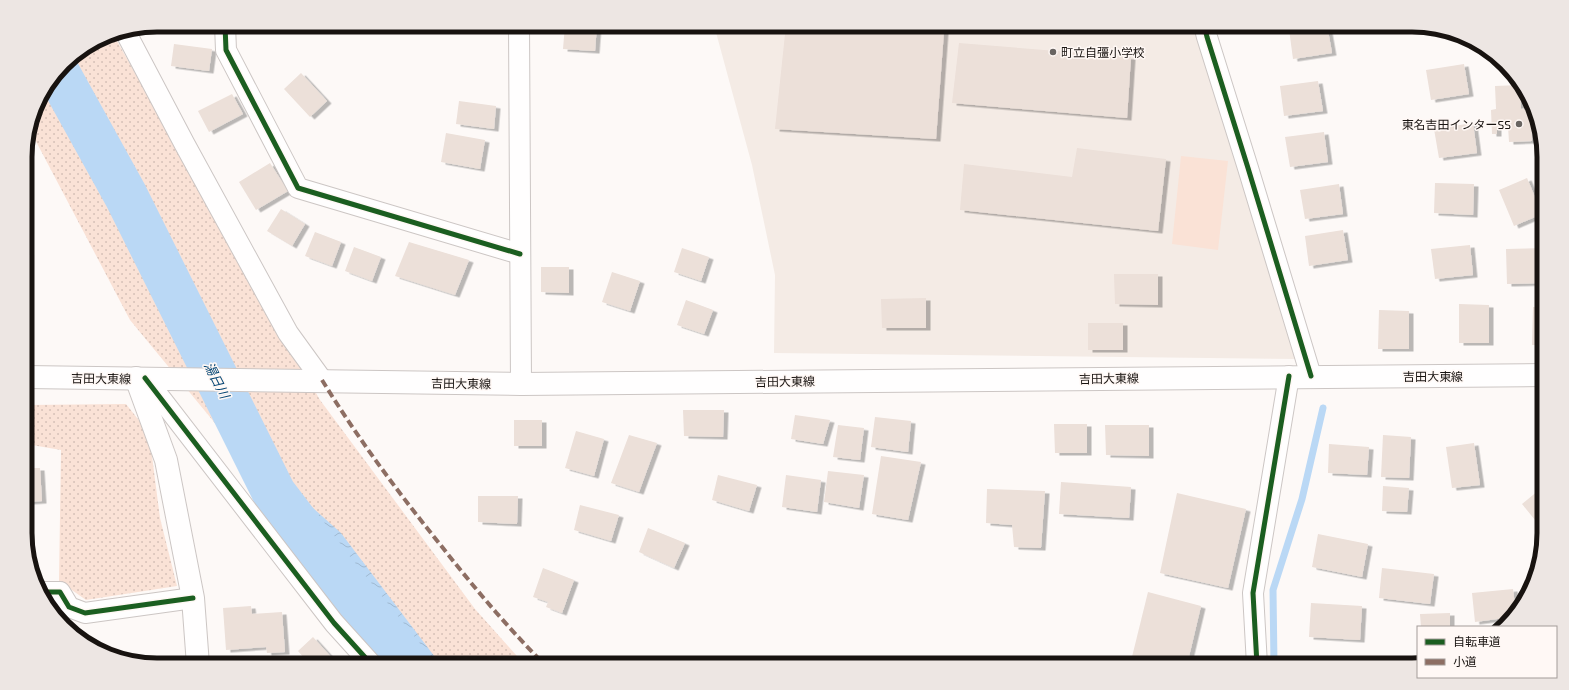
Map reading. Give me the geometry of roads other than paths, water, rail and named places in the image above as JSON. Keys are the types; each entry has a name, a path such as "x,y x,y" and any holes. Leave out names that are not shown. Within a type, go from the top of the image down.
{"main road":[{"name":"吉田大東線","path":"32,377 521,384 1290,376 1537,375"},
{"path":"146,378 166,460 193,598 197,658"}],"street":[{"path":"225,32 226,50 298,188 520,254"},
{"path":"519,32 521,384"},
{"path":"1206,32 1311,376"},
{"path":"127,36 184,143 288,333 316,380"},
{"path":"1257,658 1253,593 1290,376"},
{"path":"146,378 334,623 366,658"},
{"path":"48,592 60,592 68,616 193,598"}],"water":[{"path":"264,472 295,492 341,533 436,658 406,658 376,624"}],"waterway":[{"name":"湯日川","path":"61,78 126,196 274,493 335,573 403,658"},
{"path":"1274,658 1273,590 1302,499 1323,408"}],"place":[{"name":"町立自彊小学校","path":"1053,52"},
{"name":"東名吉田インターSS","path":"1519,124"}]}
